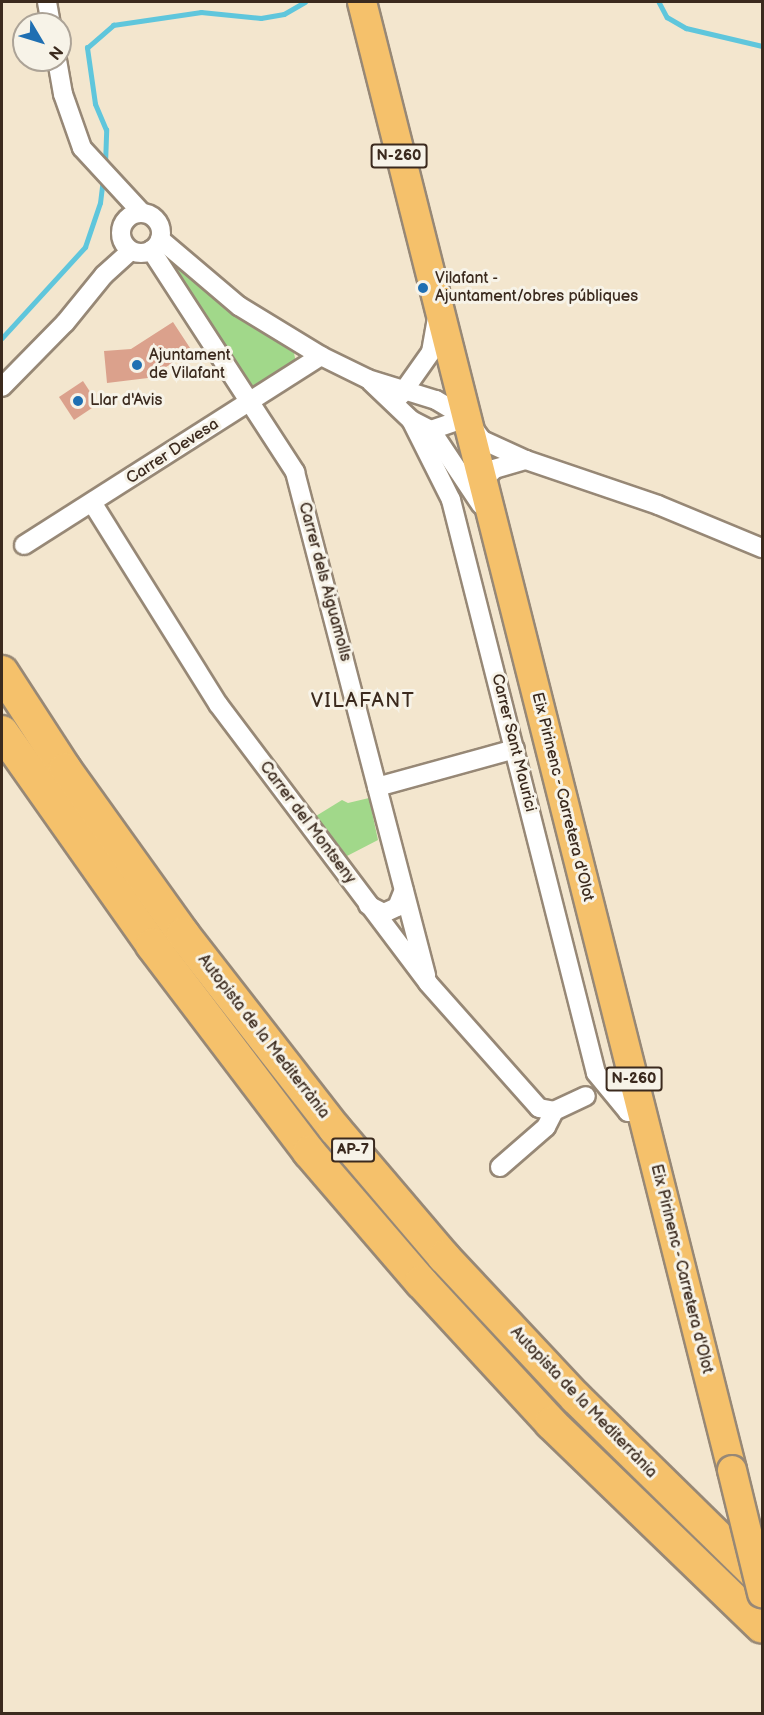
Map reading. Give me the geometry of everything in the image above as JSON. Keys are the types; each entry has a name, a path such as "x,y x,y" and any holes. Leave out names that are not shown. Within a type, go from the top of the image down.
{"highway":[{"name":"Autopista de la Mediterrània","path":"2,672 65,769 176,924 335,1129 444,1257 576,1398 762,1580"},
{"name":"Autopista de la Mediterrània","path":"2,732 152,945 309,1152 421,1282 551,1423 762,1627"}],"main road":[{"name":"Eix Pirinenc - Carretera d'Olot","path":"362,2 493,525 628,1105 732,1470 762,1593"}],"street":[{"path":"59,72 63,94 82,148 141,212 159,223 156,244"},
{"path":"131,251 121,239 120,230 129,216 141,212"},
{"path":"2,387 65,323 104,274 131,251 156,244"},
{"path":"156,244 239,306 321,356 368,379 404,388 436,400 466,418 482,440 526,460 658,505 762,548"},
{"name":"Carrer dels Aiguamolls","path":"156,244 249,402 295,472 428,983"},
{"path":"405,413 404,388 431,352 439,309"},
{"name":"Carrer Devesa","path":"24,545 93,504 321,356"},
{"path":"368,379 405,413 431,430 478,471 526,460"},
{"name":"Carrer Sant Maurici","path":"405,413 452,500 596,1074"},
{"path":"431,430 466,418"},
{"name":"Carrer del Montseny","path":"93,504 218,704 368,905 428,983 524,1094 539,1108 554,1111"},
{"path":"377,787 515,749"},
{"path":"368,905 384,913 398,907 404,890"},
{"path":"586,1096 596,1074 628,1105"},
{"path":"500,1167 546,1127 554,1111 586,1096 628,1105"}],"green space":[{"path":"166,253 245,322 294,353 296,363 252,391 164,259"},
{"path":"369,798 378,840 347,856 316,816 342,800 348,803"}],"building":[{"name":"Ajuntament de Vilafant","path":"173,322 192,351 148,378 107,383 104,351 131,349"},
{"name":"Llar d'Avis","path":"83,381 98,404 74,420 59,397"}],"waterway":[{"path":"105,165 106,130 95,104 87,48 113,25 201,12 261,18 284,14 305,2"},
{"path":"659,2 667,17 686,28 762,46"},
{"path":"2,338 85,247 100,203 103,179"}],"place":[{"name":"Vilafant - Ajuntament/obres públiques","path":"423,288"},
{"name":"Ajuntament de Vilafant","path":"137,365"},
{"name":"Llar d'Avis","path":"78,401"}],"district":[{"name":"VILAFANT","path":"363,701"}]}
